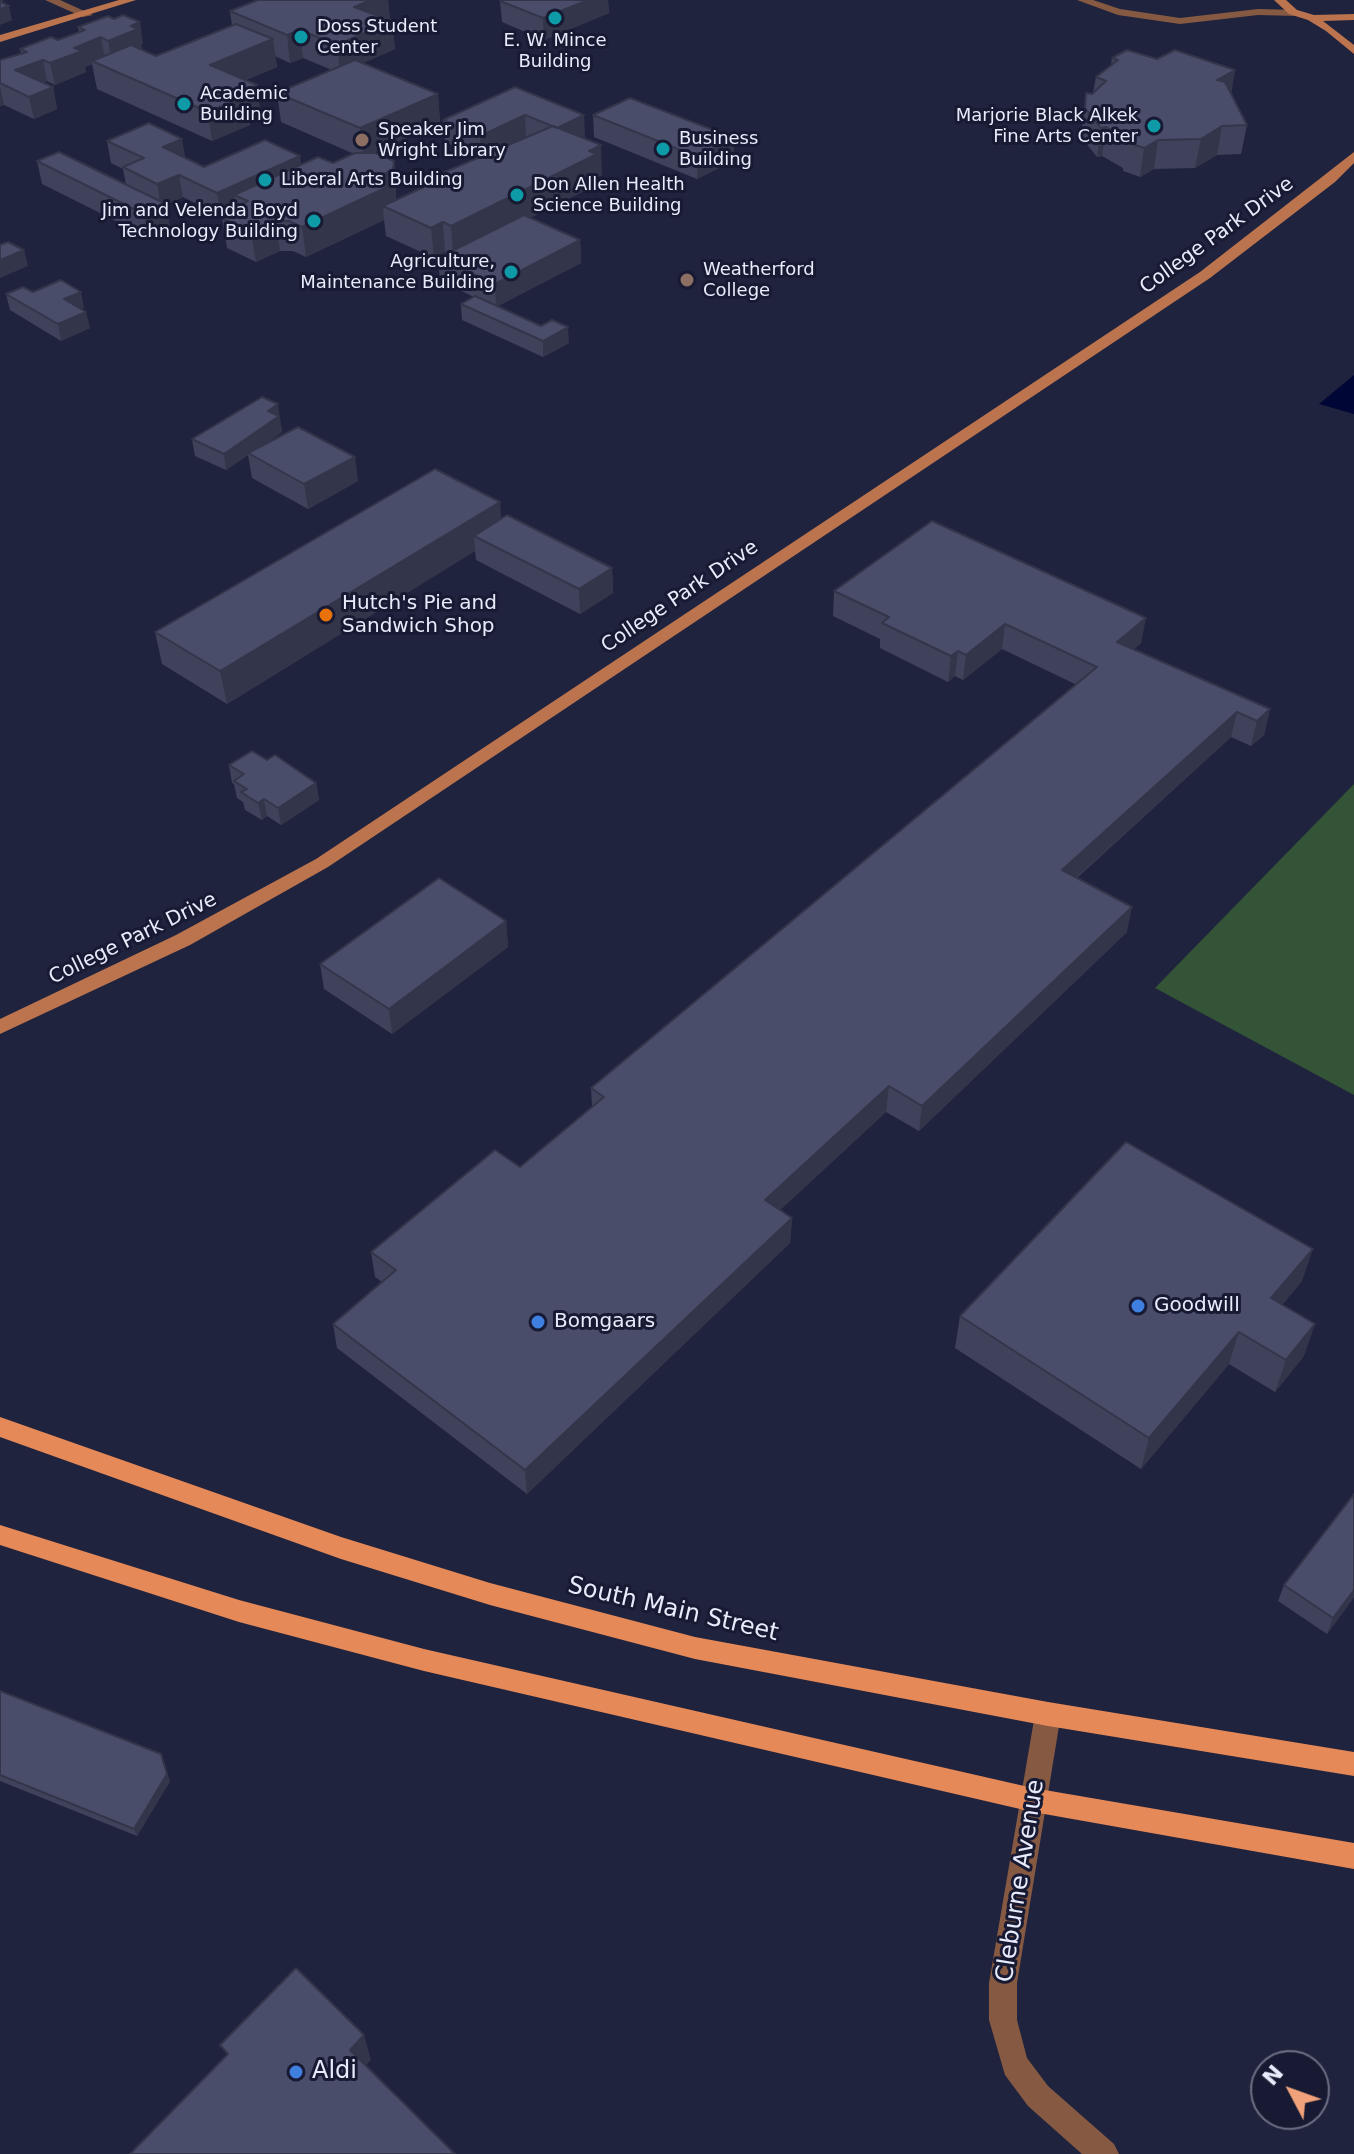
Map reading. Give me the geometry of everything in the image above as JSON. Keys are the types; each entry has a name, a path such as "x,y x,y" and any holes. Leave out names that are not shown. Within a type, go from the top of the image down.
{"main road":[{"name":"South Main Street","path":"0,1427 341,1548 490,1594 695,1648 1048,1714 1354,1764"},
{"path":"0,1535 239,1611 424,1660 1033,1800 1354,1856"}],"street":[{"path":"50,0 87,15"},
{"path":"0,39 131,0"},
{"path":"1082,0 1118,12 1180,21 1258,12 1354,17"},
{"path":"1118,12 1233,6 1262,0"},
{"path":"1279,0 1330,29 1354,51"},
{"path":"1354,24 1354,31"},
{"name":"College Park Drive","path":"0,1027 183,940 347,847 1205,275 1331,179 1354,156"},
{"name":"Cleburne Avenue","path":"1048,1714 1003,1983 1003,2020 1015,2065 1038,2096 1104,2154"}],"green space":[{"path":"1354,784 1354,1095 1155,988"}],"shaded area":[{"path":"1354,375 1354,414 1319,404"}],"building":[{"path":"258,0 371,0 354,7 392,21 337,45 300,30 287,35 230,11"},
{"path":"502,0 588,0 543,18"},
{"path":"123,15 140,22 131,26 138,29 108,41 101,37 74,48 82,51 50,63 43,60 15,70 53,87 29,97 0,83 0,60 27,52 20,49 51,37 58,40 85,30 78,27 108,16 114,19"},
{"path":"236,24 273,39 210,65 257,85 239,93 246,96 208,112 92,61 131,45 156,56"},
{"path":"1127,50 1157,59 1175,50 1235,70 1217,80 1225,82 1247,125 1222,126 1201,139 1158,140 1144,148 1127,142 1130,140 1106,127 1101,128 1085,108 1086,93 1092,94 1106,81 1096,77 1118,60 1112,58"},
{"path":"355,60 438,94 360,128 277,93"},
{"path":"515,87 584,115 557,128 525,115 480,136 443,120"},
{"path":"630,98 734,138 698,157 593,115"},
{"path":"149,123 182,139 163,147 204,167 265,140 300,156 217,193 179,175 157,184 123,167 144,158 107,141"},
{"path":"553,126 601,145 589,151 597,154 451,226 443,222 431,228 383,206 439,180 433,177"},
{"path":"59,152 166,204 144,214 37,161"},
{"path":"355,153 375,153 394,161 393,170 370,180 387,187 302,227 289,221 276,221 251,232 222,218 247,207 242,204 248,201 234,195 318,157 333,163"},
{"path":"524,215 580,240 495,284 438,258"},
{"path":"8,242 24,250 0,260 0,245"},
{"path":"61,280 81,292 64,299 86,312 58,324 6,294 23,287 33,292"},
{"path":"475,296 541,326 552,320 568,327 543,341 461,304"},
{"path":"262,397 278,404 268,411 279,416 224,454 192,439"},
{"path":"298,427 355,457 304,484 248,453"},
{"path":"435,469 500,502 220,671 155,632"},
{"path":"507,515 612,568 579,589 474,536"},
{"path":"932,521 1146,618 1117,642 1270,709 1257,721 1237,712 1062,870 1132,907 922,1106 889,1086 765,1200 792,1218 525,1470 333,1324 396,1270 371,1252 495,1150 520,1167 604,1097 591,1088 1097,667 1005,624 966,655 958,651 951,656 882,623 889,617 834,591"},
{"path":"252,751 267,760 275,755 316,783 278,808 264,799 258,803 241,792 247,789 234,781 244,774 229,765"},
{"path":"439,878 506,921 389,1009 320,964"},
{"name":"Goodwill","path":"1126,1142 1313,1249 1271,1298 1315,1324 1286,1360 1239,1332 1149,1438 960,1316"},
{"path":"1354,1494 1354,1590 1333,1618 1284,1585"},
{"path":"0,1691 161,1754 167,1774 134,1829 0,1775"},
{"name":"Aldi","path":"296,1968 364,2035 350,2050 455,2154 130,2154 228,2054 220,2045"}],"place":[{"name":"E. W. Mince Building","path":"555,18"},
{"name":"Doss Student Center","path":"301,37"},
{"name":"Academic Building","path":"184,104"},
{"name":"Marjorie Black Alkek Fine Arts Center","path":"1154,126"},
{"name":"Speaker Jim Wright Library","path":"362,140"},
{"name":"Business Building","path":"663,149"},
{"name":"Liberal Arts Building","path":"265,180"},
{"name":"Don Allen Health Science Building","path":"517,195"},
{"name":"Jim and Velenda Boyd Technology Building","path":"314,221"},
{"name":"Agriculture, Maintenance Building","path":"511,272"},
{"name":"Weatherford College","path":"687,280"},
{"name":"Hutch's Pie and Sandwich Shop","path":"326,615"},
{"name":"Goodwill","path":"1138,1306"},
{"name":"Bomgaars","path":"538,1322"},
{"name":"Aldi","path":"296,2072"}]}
